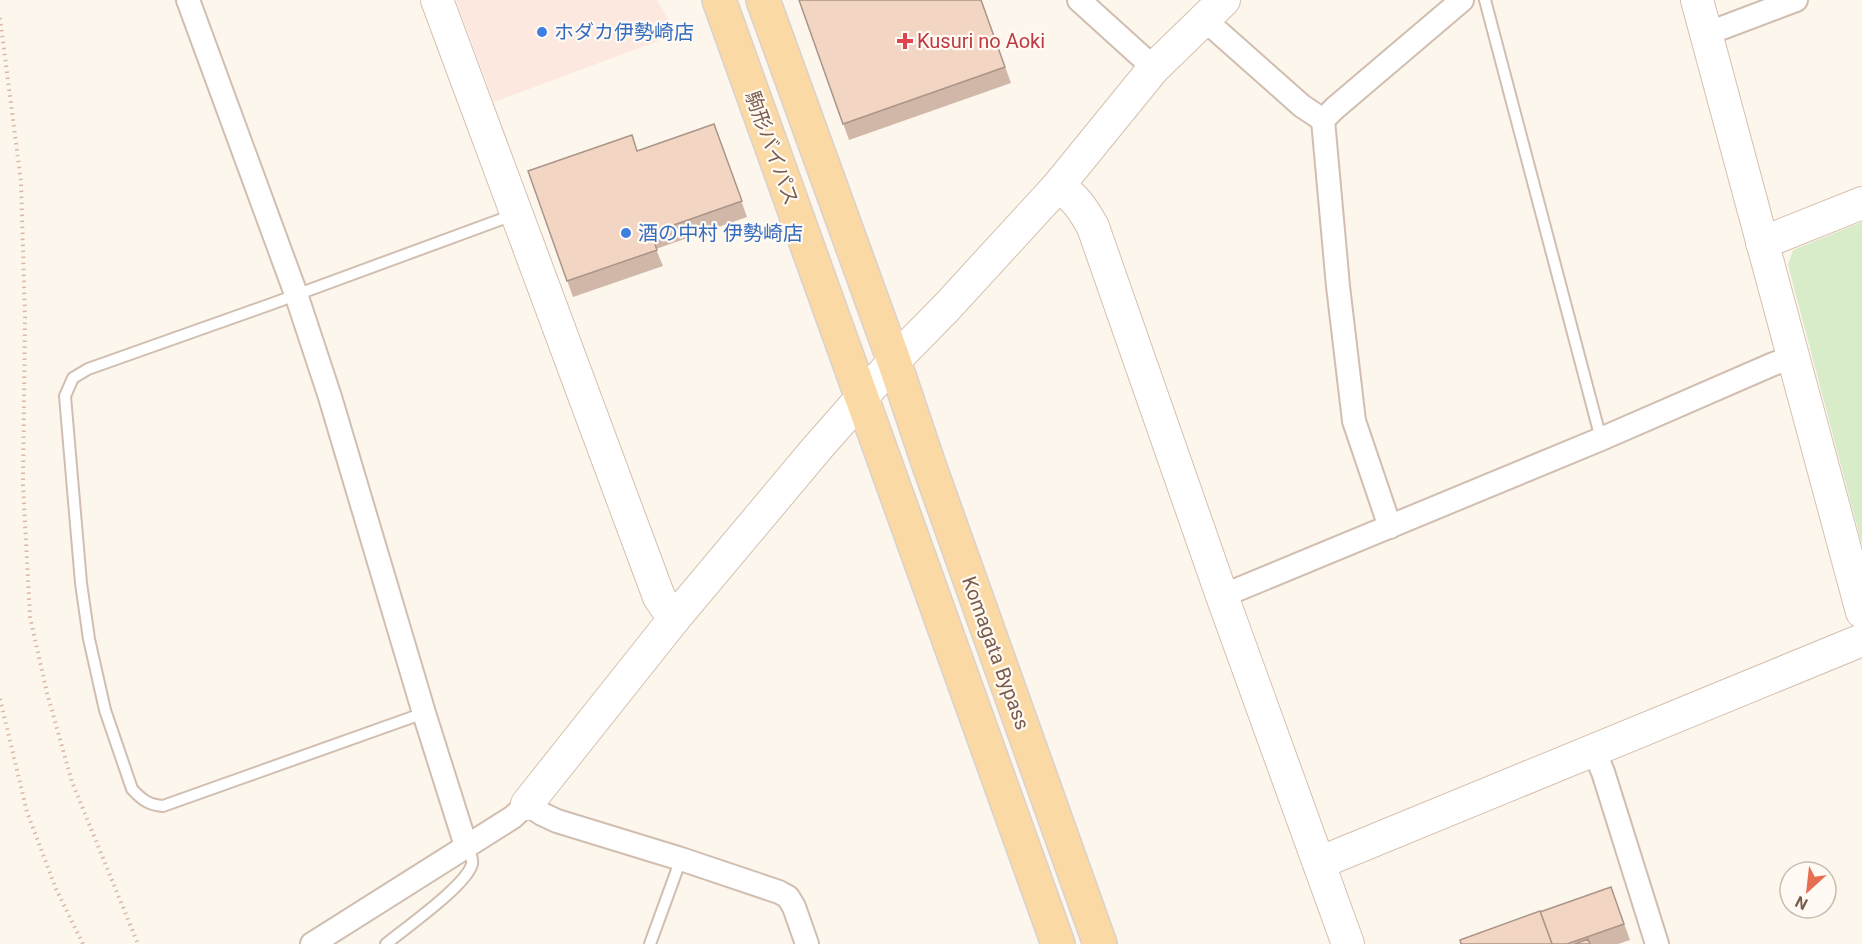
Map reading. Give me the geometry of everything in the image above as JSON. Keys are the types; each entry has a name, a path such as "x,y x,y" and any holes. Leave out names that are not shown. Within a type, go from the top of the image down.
{"main road":[{"name":"駒形バイパス","path":"719,0 862,397"},
{"path":"763,0 894,361"},
{"name":"Komagata Bypass","path":"894,361 1100,944"},
{"name":"Komagata Bypass","path":"862,397 1058,944"}],"street":[{"path":"188,0 297,294 466,846"},
{"path":"437,0 659,597 674,619"},
{"path":"1079,0 1155,68"},
{"path":"1323,120 1462,0"},
{"path":"1697,0 1862,612"},
{"path":"1706,34 1796,0"},
{"path":"312,944 513,817 527,804 674,619 819,446 894,361 1058,186 1155,68 1214,10 1302,106 1323,120"},
{"path":"1323,120 1338,286 1354,421 1390,527"},
{"path":"1058,186 1072,195 1093,227 1222,596 1348,944"},
{"path":"1762,243 1862,203"},
{"path":"1222,596 1792,357"},
{"path":"1319,863 1862,640"},
{"path":"1593,749 1603,772 1657,944"},
{"path":"527,804 557,821 779,892 788,897 794,907 807,944"}],"lane":[{"path":"1485,0 1601,439"},
{"path":"424,713 163,806 151,805 140,799 132,789 105,710 89,639 81,583 65,396 73,378 88,369 516,214"},
{"path":"386,944 455,888 467,874 472,863 472,856 466,846"},
{"path":"650,944 681,859"}],"path":[{"path":"0,18 21,182 25,317 23,485 30,617 47,693 72,782 138,944"},
{"path":"0,699 27,812 56,889 83,944"}],"shaded area":[{"path":"456,0 657,0 677,34 494,102"}],"green space":[{"path":"1862,222 1862,545 1788,265 1793,250"}],"building":[{"name":"Kusuri no Aoki","path":"799,0 981,0 1005,67 843,124"},
{"name":"酒の中村 伊勢崎店","path":"714,124 742,201 651,233 657,250 567,281 528,171 632,135 637,151"},
{"path":"1611,887 1624,924 1567,944 1552,944 1540,912"},
{"path":"1540,911 1552,944 1461,944 1460,940"},
{"path":"1588,939 1590,944 1575,944"}],"place":[{"name":"ホダカ伊勢崎店","path":"542,32"},
{"name":"Kusuri no Aoki","path":"905,41"},
{"name":"酒の中村 伊勢崎店","path":"626,233"}]}
